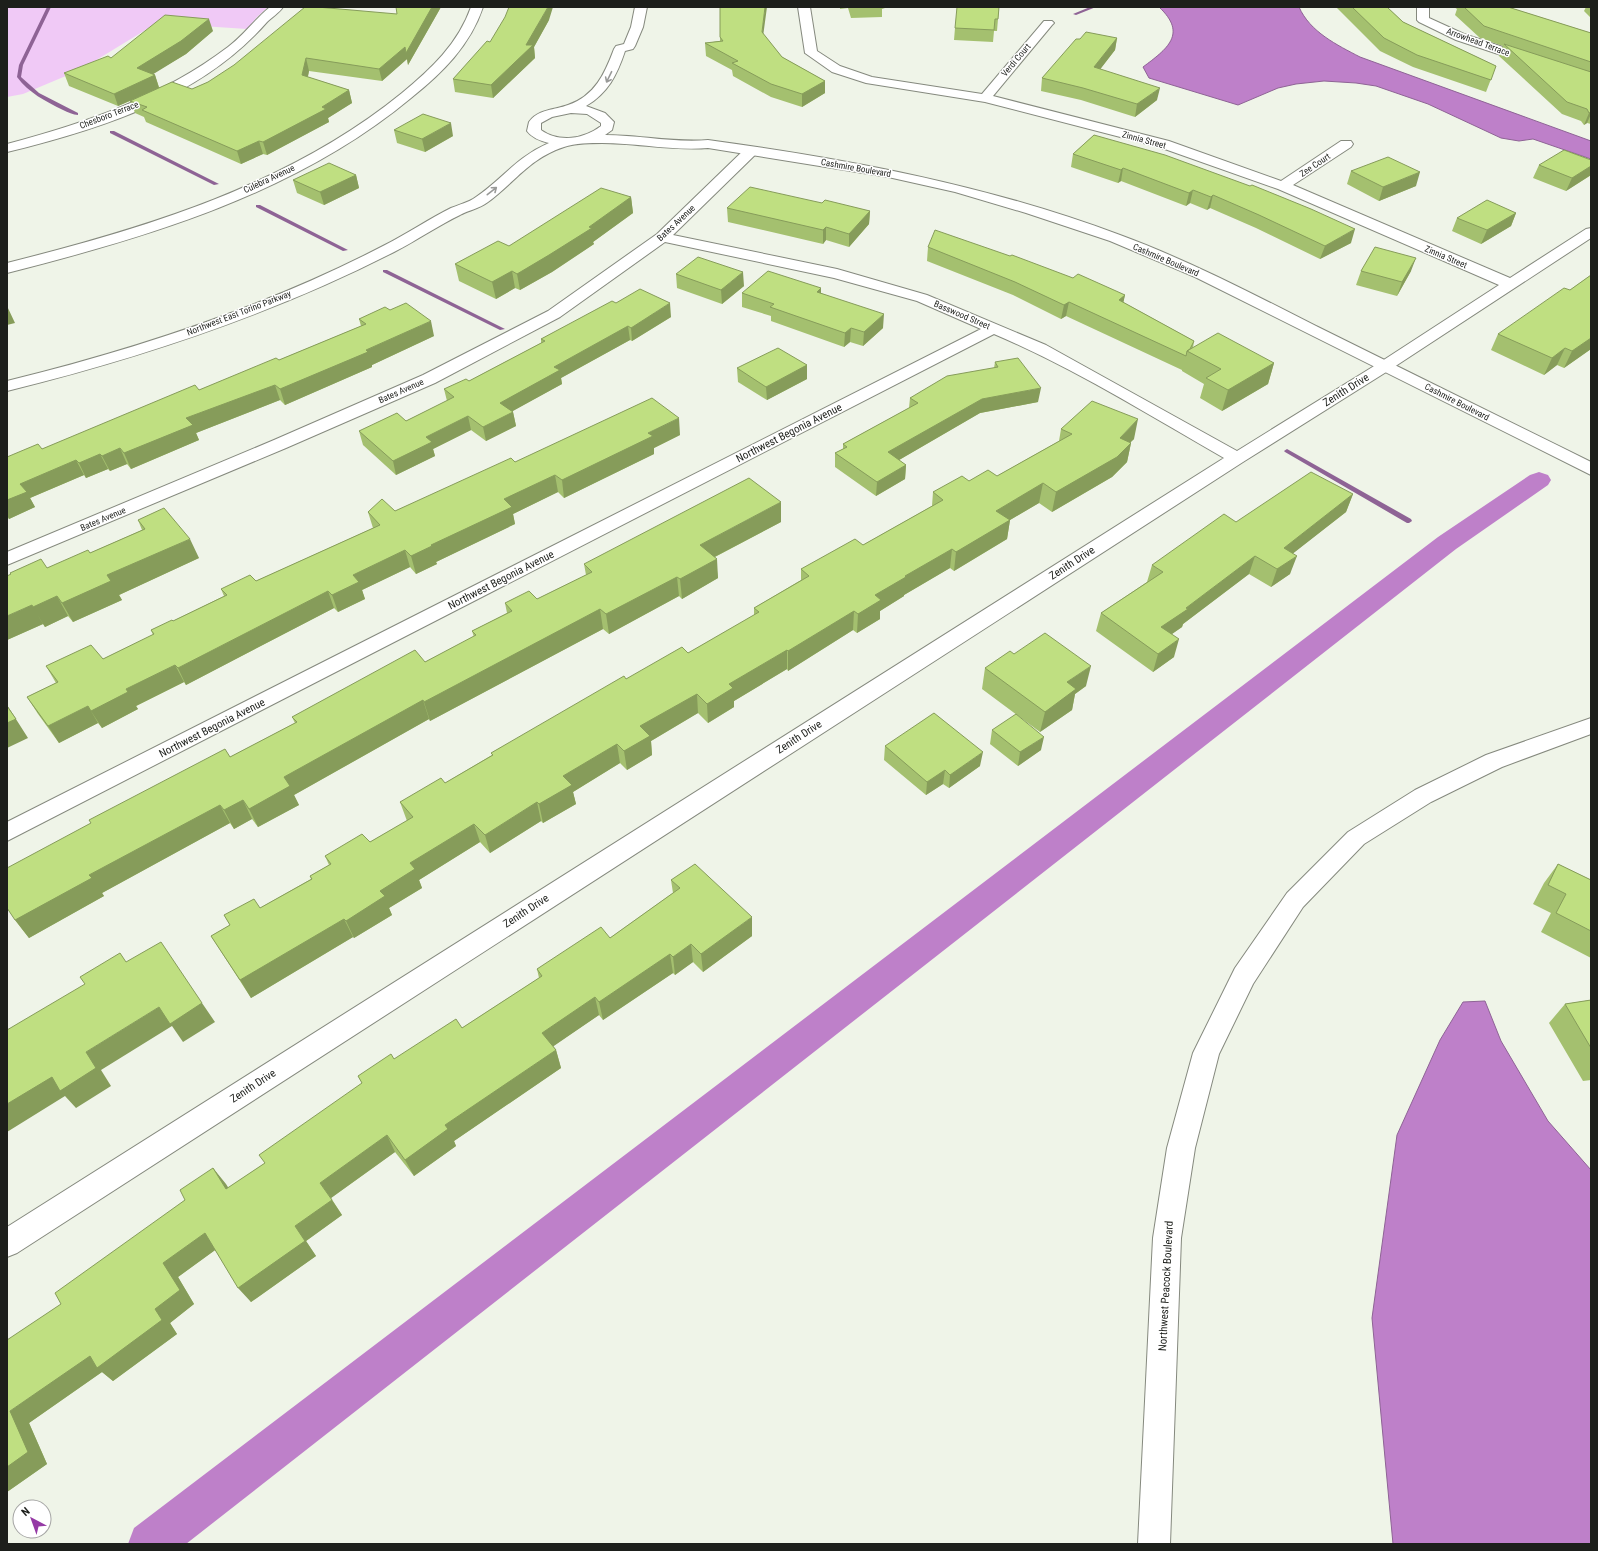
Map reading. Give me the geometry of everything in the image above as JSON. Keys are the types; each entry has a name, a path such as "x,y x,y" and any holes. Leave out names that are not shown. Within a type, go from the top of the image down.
{"street":[{"name":"Chesboro Terrace","path":"7,148 81,127 179,85 208,68 242,42 264,18 277,7"},
{"name":"Culebra Avenue","path":"7,268 105,241 196,211 286,172 332,147 393,109 440,66 461,44 477,7"},
{"path":"609,102 604,118 607,127 603,132 584,139 564,142 555,141 538,135 534,131 535,122 540,117 571,109 594,96 601,89 610,75 620,49 630,51 642,7"},
{"name":"Zinnia Street","path":"804,7 811,53 836,69 870,80 985,98 1164,144 1283,186 1510,284"},
{"name":"Arrowhead Terrace","path":"1422,7 1423,20 1460,37 1540,64"},
{"name":"Verdi Court","path":"985,98 1048,23"},
{"name":"Cashmire Boulevard","path":"571,109 581,109 633,130 700,139 708,144"},
{"name":"Northwest East Torino Parkway","path":"458,210 461,203 538,135"},
{"name":"Cashmire Boulevard","path":"584,139 627,139 695,145 708,144 752,150 888,173 958,189 1031,210 1115,238 1200,274 1591,469"},
{"name":"Northwest East Torino Parkway","path":"7,386 141,349 203,328 291,294 390,248 458,210 472,206 492,192 536,154 564,142"},
{"name":"Zee Court","path":"1283,186 1346,144"},
{"name":"Bates Avenue","path":"7,560 429,379 554,314 662,237 752,150"},
{"name":"Zenith Drive","path":"7,1243 1237,458 1385,366 1591,232"},
{"name":"Basswood Street","path":"662,237 837,274 922,298 1040,348 1084,371 1237,458"},
{"name":"Northwest Begonia Avenue","path":"7,832 994,328"},
{"name":"Northwest Peacock Boulevard","path":"1154,1544 1167,1238 1177,1171 1181,1148 1206,1053 1244,976 1295,900 1356,838 1423,796 1494,761 1591,726"}],"shaded area":[{"path":"7,7 268,7 247,29 171,24 152,26 80,70 23,94 7,97"},
{"path":"1159,7 1299,7 1310,24 1317,31 1360,57 1591,141 1591,159 1533,139 1519,141 1501,138 1428,104 1376,86 1324,81 1296,84 1278,88 1238,105 1149,78 1143,67 1160,54 1171,40 1173,33 1172,25 1168,17"},
{"path":"1485,1001 1501,1041 1548,1121 1591,1170 1591,1544 1393,1544 1372,1318 1397,1135 1440,1040 1463,1002"}],"building":[{"path":"305,7 397,14 396,7 432,7 406,53 405,47 379,69 306,58 302,75 349,90 322,107 326,109 263,142 259,141 237,151 142,110 147,107 130,101 172,82 192,89 208,82 234,65"},
{"path":"509,7 548,7 526,45 533,45 491,85 453,79 487,41 490,42 505,17"},
{"path":"720,7 765,7 762,32 782,57 825,81 802,94 771,84 732,63 738,61 705,43 723,41 720,37"},
{"path":"957,7 999,7 998,19 995,19 994,30 955,28"},
{"path":"1352,7 1387,7 1403,22 1496,66 1491,80 1417,55 1384,38"},
{"path":"1464,7 1508,7 1591,33 1591,62 1484,26"},
{"path":"165,15 209,19 181,41 137,68 155,75 114,94 64,73 108,56 111,58"},
{"path":"1086,32 1117,38 1094,67 1160,88 1137,104 1042,78 1076,39 1080,39"},
{"path":"1504,44 1591,72 1591,112 1589,113 1587,109 1567,102"},
{"path":"423,114 451,123 422,139 394,130"},
{"path":"1094,135 1165,155 1250,186 1252,185 1355,229 1325,246 1213,195 1211,197 1193,190 1189,193 1123,168 1121,170 1073,154"},
{"path":"1564,150 1591,160 1591,166 1572,178 1539,165"},
{"path":"1388,157 1420,172 1383,187 1351,171"},
{"path":"329,163 356,175 320,192 293,180"},
{"path":"750,187 822,203 825,200 870,211 849,234 826,227 823,230 727,208"},
{"path":"601,188 631,197 589,227 592,228 517,274 512,271 492,282 455,264 498,241 509,246"},
{"path":"1487,200 1516,213 1487,230 1457,218"},
{"path":"935,230 1010,256 1012,255 1073,278 1078,274 1125,295 1119,300 1194,341 1190,349 1187,351 1186,356 1069,302 1064,305 1015,282 928,247"},
{"path":"1375,247 1416,258 1402,282 1361,271"},
{"path":"698,257 743,272 721,290 676,274"},
{"path":"768,271 821,288 817,292 884,314 864,332 851,328 845,333 770,307 774,304 742,293"},
{"path":"1591,275 1591,338 1572,351 1565,348 1552,358 1498,334 1564,288 1570,290"},
{"path":"640,289 670,303 631,328 628,326 554,367 560,370 500,403 513,412 483,427 468,416 426,437 432,442 393,461 359,431 397,413 406,421 454,397 444,389 466,379 469,381 545,341 541,339 612,301 616,303"},
{"path":"406,303 431,321 366,350 368,352 280,389 275,385 186,418 193,425 124,453 120,448 102,456 100,454 79,463 76,460 20,484 27,492 7,500 7,457 38,444 42,449 195,385 199,390 276,358 279,360 366,324 359,319 385,307 390,310"},
{"path":"1218,333 1274,363 1228,390 1206,378 1221,369 1187,351"},
{"path":"778,348 807,365 766,387 737,368"},
{"path":"1018,358 1041,388 982,399 888,452 906,465 877,482 835,453 847,447 843,444 918,403 910,398 947,376 998,367 995,362"},
{"path":"652,398 679,418 648,433 653,436 562,480 555,475 504,499 512,507 411,556 405,550 353,575 359,582 332,595 328,591 178,668 175,665 126,689 128,692 91,711 88,706 48,726 27,697 58,682 46,666 91,645 103,659 154,634 151,630 227,595 221,589 250,575 256,581 380,525 368,512 382,499 395,511 511,458 515,462"},
{"path":"1092,401 1138,419 1120,438 1131,443 1117,457 1056,492 1043,483 996,511 1010,520 956,552 952,549 905,576 906,577 875,595 881,600 858,614 854,611 788,651 787,650 729,684 733,688 707,704 697,694 640,726 650,736 624,751 617,744 563,776 572,785 539,804 537,802 485,835 474,824 410,863 415,869 380,891 385,896 346,921 344,919 240,980 211,936 230,925 224,915 254,899 260,908 312,879 310,876 331,864 325,856 362,834 370,842 413,817 400,802 441,778 445,783 493,755 491,753 624,676 626,679 682,647 688,653 759,612 754,608 809,576 801,569 855,539 863,545 943,500 933,492 962,476 969,481 988,470 997,476 1072,434 1061,429"},
{"path":"1311,472 1353,494 1284,548 1297,556 1277,569 1255,556 1186,608 1188,609 1161,627 1179,639 1158,654 1101,613 1163,572 1152,565 1224,514 1236,522"},
{"path":"749,478 781,502 700,545 717,559 680,579 677,577 606,614 600,609 424,702 423,700 284,777 290,786 249,809 243,800 224,810 220,805 89,875 92,878 15,920 7,908 7,868 91,823 89,820 225,749 230,757 297,722 292,717 415,650 425,662 476,635 472,631 512,611 505,603 529,591 537,599 592,572 584,564"},
{"path":"164,508 190,539 107,575 111,581 62,603 57,596 33,607 32,605 7,616 7,576 11,574 10,573 41,559 47,568 88,550 90,553 145,529 138,520"},
{"path":"1045,633 1091,666 1067,682 1076,689 1045,712 985,668 1010,651 1014,654"},
{"path":"7,706 16,719 7,723"},
{"path":"934,713 983,752 950,775 945,770 927,782 885,746"},
{"path":"1016,714 1044,737 1020,752 992,730"},
{"path":"695,864 752,917 701,954 691,944 673,957 670,954 599,1002 595,997 542,1033 556,1050 445,1125 448,1129 405,1160 387,1135 320,1183 332,1200 295,1226 305,1241 238,1288 205,1233 163,1263 180,1290 155,1309 162,1320 97,1368 90,1356 10,1411 28,1452 7,1467 7,1340 61,1304 55,1293 185,1200 180,1190 213,1168 226,1189 265,1163 259,1155 362,1083 358,1076 391,1054 394,1059 456,1019 462,1028 542,976 537,969 601,927 610,938 680,888 671,880"},
{"path":"1558,864 1591,880 1591,931 1556,913 1566,894 1548,885"},
{"path":"161,942 202,1003 170,1024 159,1007 86,1052 96,1068 60,1091 52,1077 7,1104 7,1030 85,984 80,977 120,953 126,962"},
{"path":"1591,1000 1591,1048 1565,1004"}],"waterway":[{"path":"49,7 21,65 19,77 25,84 38,94 52,103 76,114"},
{"path":"1075,14 1094,7"},
{"path":"112,132 216,184"},
{"path":"258,206 345,250"},
{"path":"385,271 502,329"},
{"path":"1287,451 1409,521"},
{"path":"150,1544 1447,543 1539,480"}]}
